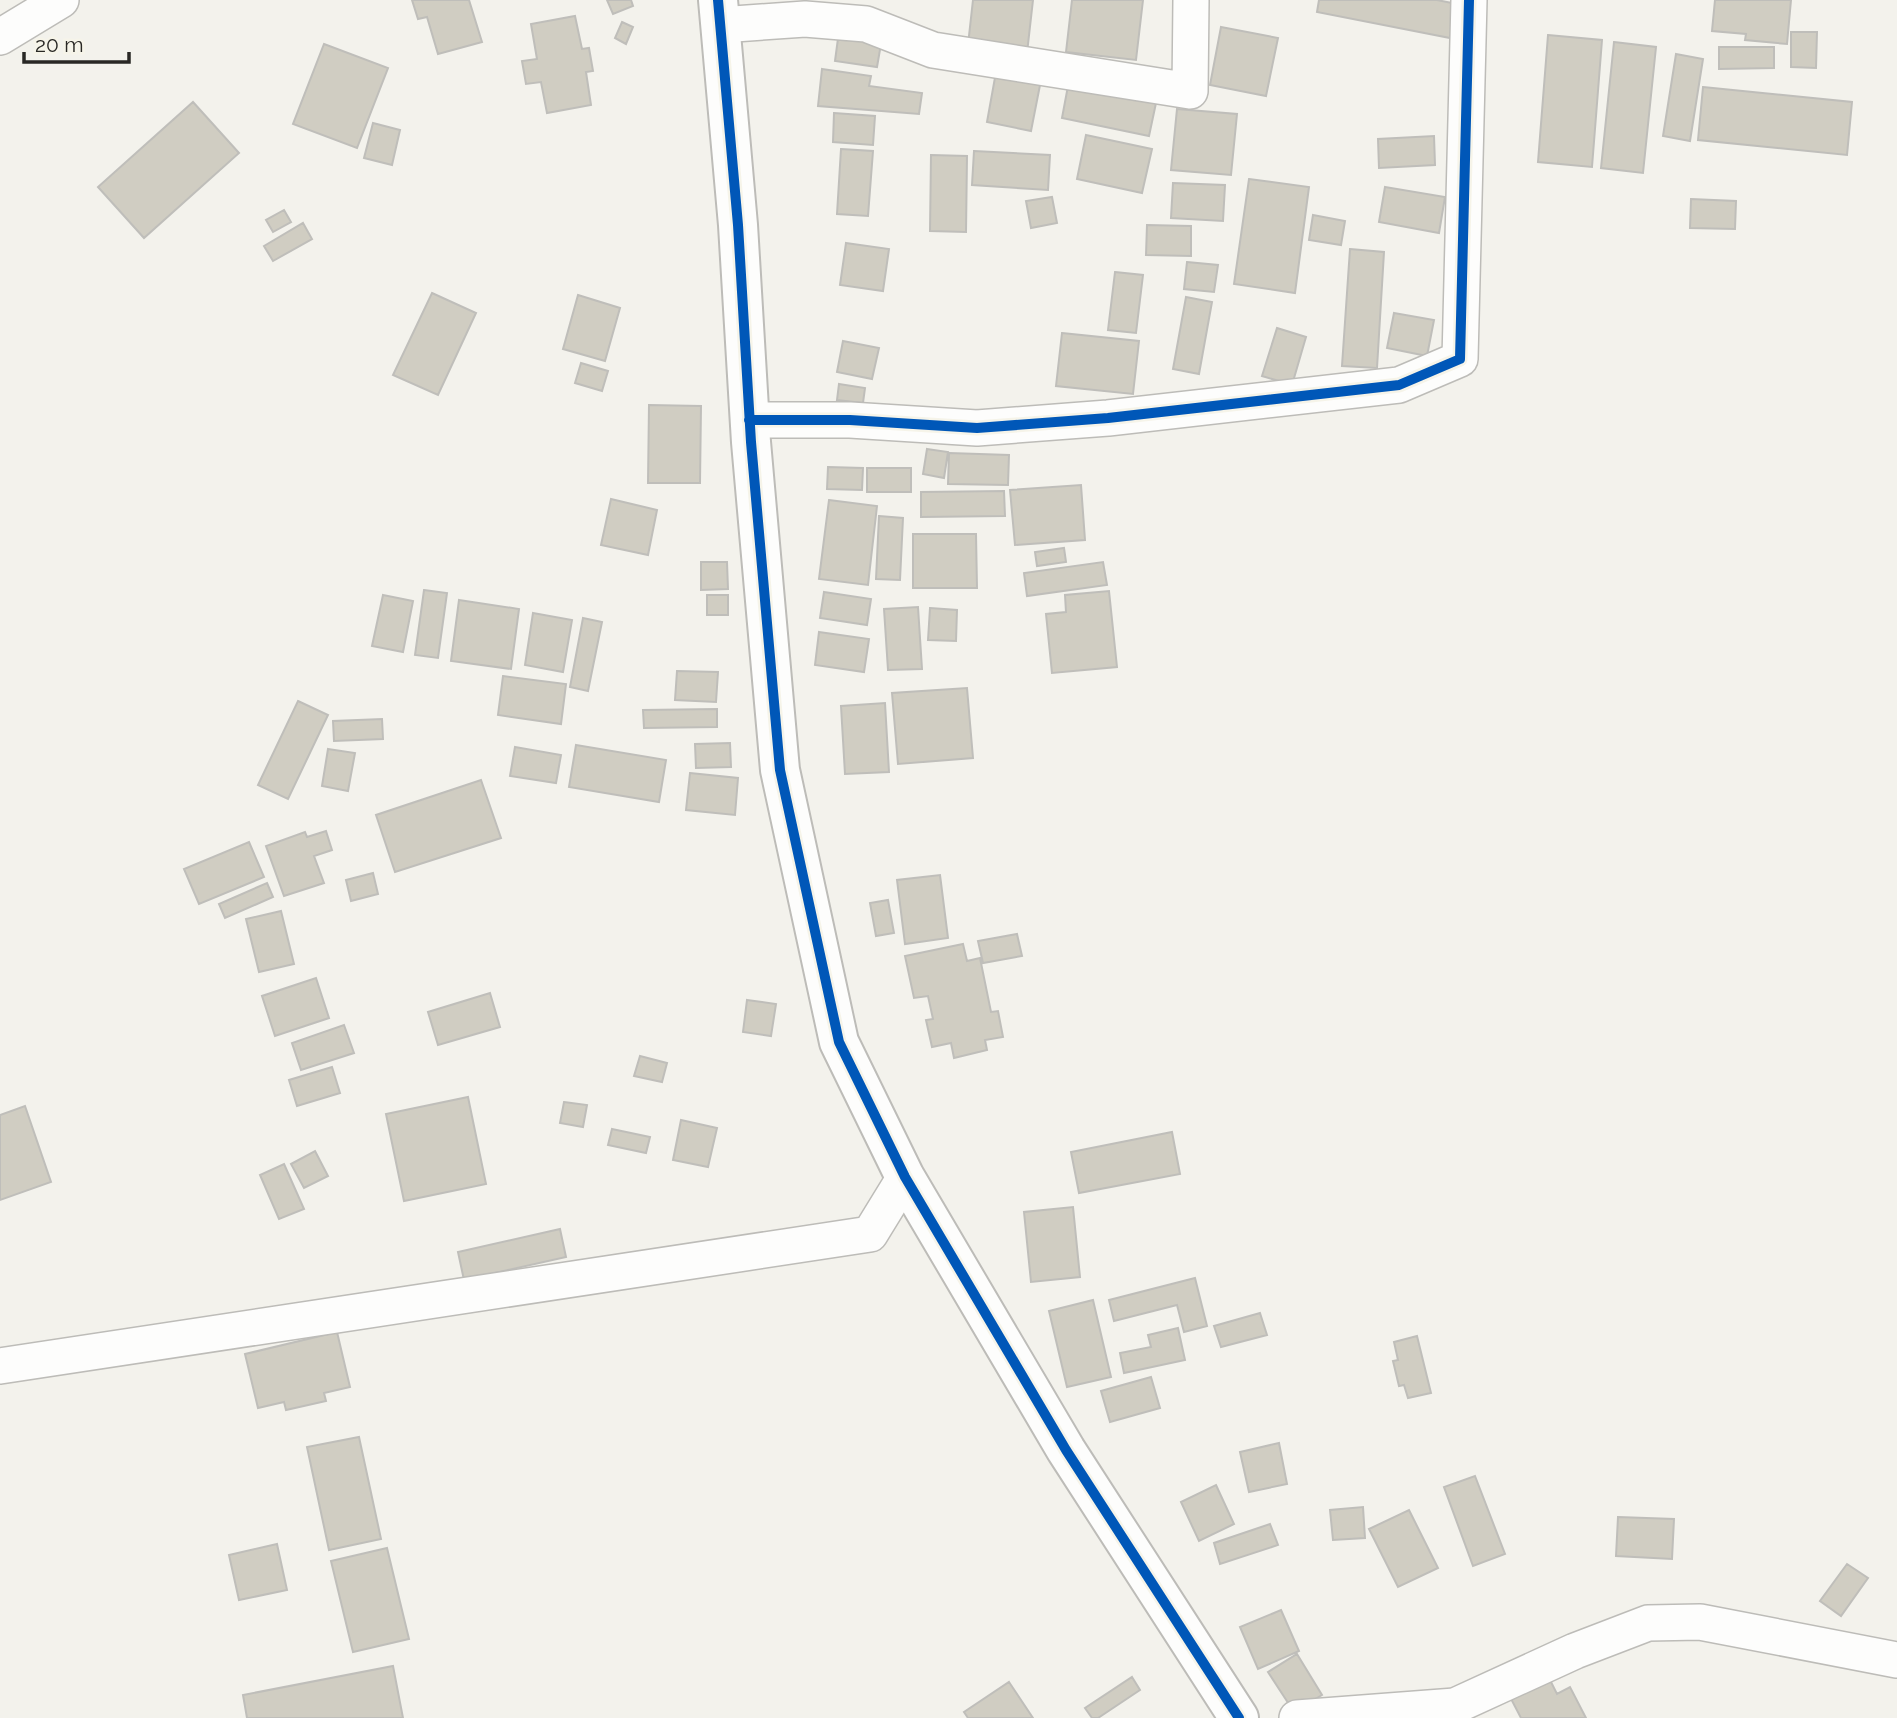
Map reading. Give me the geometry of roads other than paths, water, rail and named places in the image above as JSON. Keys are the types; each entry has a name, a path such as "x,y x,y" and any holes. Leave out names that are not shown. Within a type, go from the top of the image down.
{"street":[{"path":"0,37 61,0"},
{"path":"1191,0 1190,91 933,50 866,24 719,13 738,225 749,420 780,770 839,1042 905,1177 1066,1450 1239,1718"},
{"path":"749,420 850,420 978,428 1108,418 1399,385 1460,359 1469,0"},
{"path":"0,1366 870,1234 905,1177"},
{"path":"1297,1718 1455,1706 1575,1651 1648,1623 1700,1622 1897,1660"}]}
